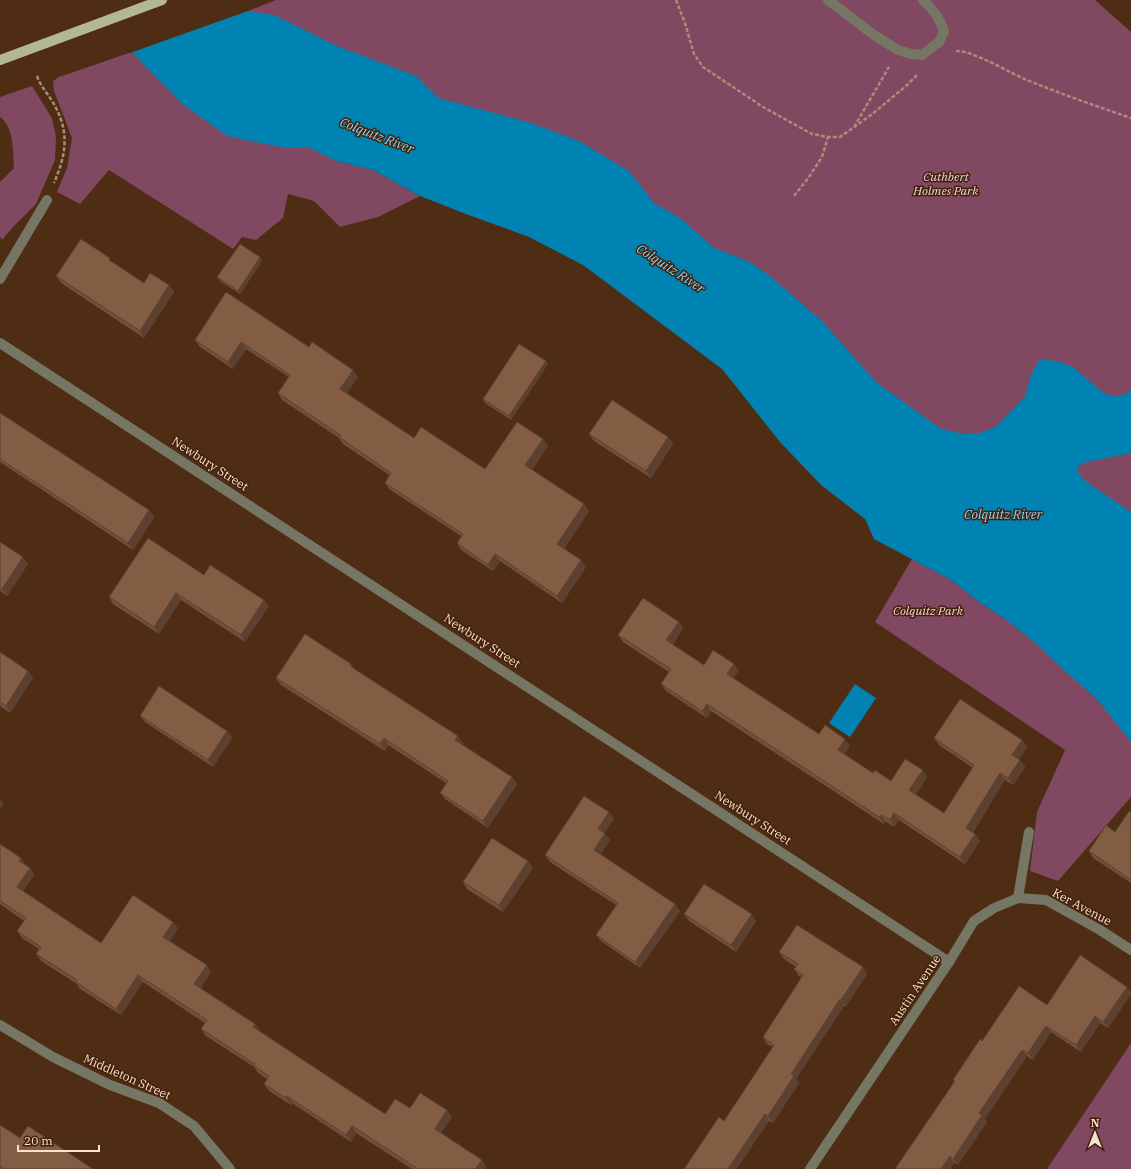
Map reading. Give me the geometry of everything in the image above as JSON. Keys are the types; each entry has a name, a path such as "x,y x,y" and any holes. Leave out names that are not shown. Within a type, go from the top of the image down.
{"main road":[{"path":"0,60 162,0"}],"street":[{"path":"828,0 874,35 898,50 911,54 922,55 939,42 944,32 940,20 923,0"},
{"path":"0,279 47,200"},
{"name":"Newbury Street","path":"0,343 950,962"},
{"path":"1018,898 1029,832"},
{"name":"Austin Avenue","path":"810,1169 950,962 974,921 994,908 1018,898"},
{"name":"Ker Avenue","path":"1018,898 1046,900 1100,930 1131,950"},
{"name":"Middleton Street","path":"0,1025 67,1064 110,1085 159,1103 194,1126 230,1169"}],"path":[{"path":"676,0 686,23 694,54 703,67 763,107 812,134 828,137 840,137 854,128 906,86 922,69"},
{"path":"854,128 898,50"},
{"path":"949,51 960,50 1032,82 1083,102 1131,118"},
{"path":"37,76 57,109 64,137 64,153 60,168 47,200"},
{"path":"794,196 822,157 828,137"}],"green space":[{"name":"Cuthbert Holmes Park","path":"220,0 248,11 276,0 1095,0 1131,32 1131,583"},
{"path":"109,28 336,161 373,170 420,196 378,217 340,227 314,201 288,194 283,218 256,240 242,237 233,249 109,170 80,204 57,192 67,168 72,138 54,91 53,81 59,77 132,52"},
{"path":"32,86 52,118 56,137 55,160 36,204 2,240 0,237 0,182 14,168 12,141 5,121 0,117 0,97"},
{"name":"Colquitz Park","path":"912,559 951,580 979,602 1008,621 1131,677 1131,797 1058,881 1030,871 1037,812 1065,750 875,622"},
{"path":"1131,1043 1131,1169 1047,1169"}],"water":[{"name":"Colquitz River","path":"220,0 248,11 274,15 337,46 416,76 438,98 531,123 579,141 629,171 654,203 680,218 714,248 748,261 770,276 822,321 876,382 941,429 963,434 980,433 997,426 1025,397 1031,375 1039,360 1056,361 1069,365 1107,394 1115,396 1123,395 1131,390 1131,453 1086,462 1077,467 1078,473 1085,481 1131,512 1131,742 1097,699 1040,647 1008,621 979,602 951,580 874,539 865,519 821,485 780,442 722,369 583,265 529,237 420,196 373,170 336,161 308,147 285,148 227,136 181,103 109,28"},
{"path":"855,684 876,698 850,737 829,723"}],"pier":[{"path":"71,0 226,0 247,8 248,11 130,53 108,30"}],"building":[{"path":"81,239 144,283 150,273 169,285 140,331 56,276"},
{"path":"240,244 260,257 238,291 217,277"},
{"path":"226,292 309,347 312,342 353,370 340,389 414,438 421,427 485,469 517,422 543,439 525,465 584,504 557,544 581,560 557,596 495,554 488,565 457,543 463,534 385,483 391,473 339,437 340,435 278,393 290,375 241,342 228,362 195,340"},
{"path":"519,344 546,361 509,416 483,399"},
{"path":"612,400 668,437 646,471 589,434"},
{"path":"0,413 149,510 128,543 0,459"},
{"path":"148,538 204,575 210,565 264,600 241,635 176,593 154,627 109,597"},
{"path":"0,542 23,557 2,589 0,588"},
{"path":"643,598 679,622 666,640 704,665 713,650 734,664 727,674 819,734 825,725 845,739 838,750 873,773 875,770 891,781 905,759 923,770 909,790 944,813 974,765 934,738 960,699 1022,740 1012,755 1020,760 1008,778 1000,773 966,828 975,834 960,857 894,813 890,820 881,815 879,817 707,704 702,711 661,684 671,669 618,635"},
{"path":"305,634 351,664 350,666 458,736 455,740 512,777 483,821 440,793 448,781 384,738 380,744 276,678"},
{"path":"0,652 28,671 6,706 0,702"},
{"path":"159,686 227,731 208,760 140,716"},
{"path":"584,796 609,812 598,829 605,833 594,850 675,904 635,962 596,935 618,903 545,855"},
{"path":"1129,811 1131,812 1131,880 1089,851 1106,825 1115,832"},
{"path":"492,838 528,861 499,905 463,882"},
{"path":"0,844 21,858 19,861 30,868 17,887 101,943 133,895 173,922 163,937 207,965 194,984 255,1024 253,1027 385,1114 395,1099 410,1108 420,1093 447,1110 435,1129 482,1160 475,1169 418,1169 352,1126 346,1135 287,1096 286,1098 264,1084 269,1076 254,1066 255,1064 201,1029 207,1020 138,975 116,1009 76,982 77,980 36,954 41,947 17,931 26,918 0,901"},
{"path":"704,884 752,914 731,945 684,914"},
{"path":"797,925 863,967 841,1000 840,999 791,1074 794,1076 768,1116 765,1114 728,1169 684,1169 719,1117 724,1121 774,1045 763,1037 803,975 794,969 798,964 779,952"},
{"path":"1080,955 1127,987 1103,1022 1095,1016 1076,1045 1046,1026 1028,1053 1022,1050 979,1113 982,1115 953,1159 950,1156 941,1169 895,1169 955,1081 953,1080 980,1039 982,1041 1019,986 1047,1005"},
{"path":"0,1125 20,1138 28,1126 93,1169 4,1169 0,1166"}]}
